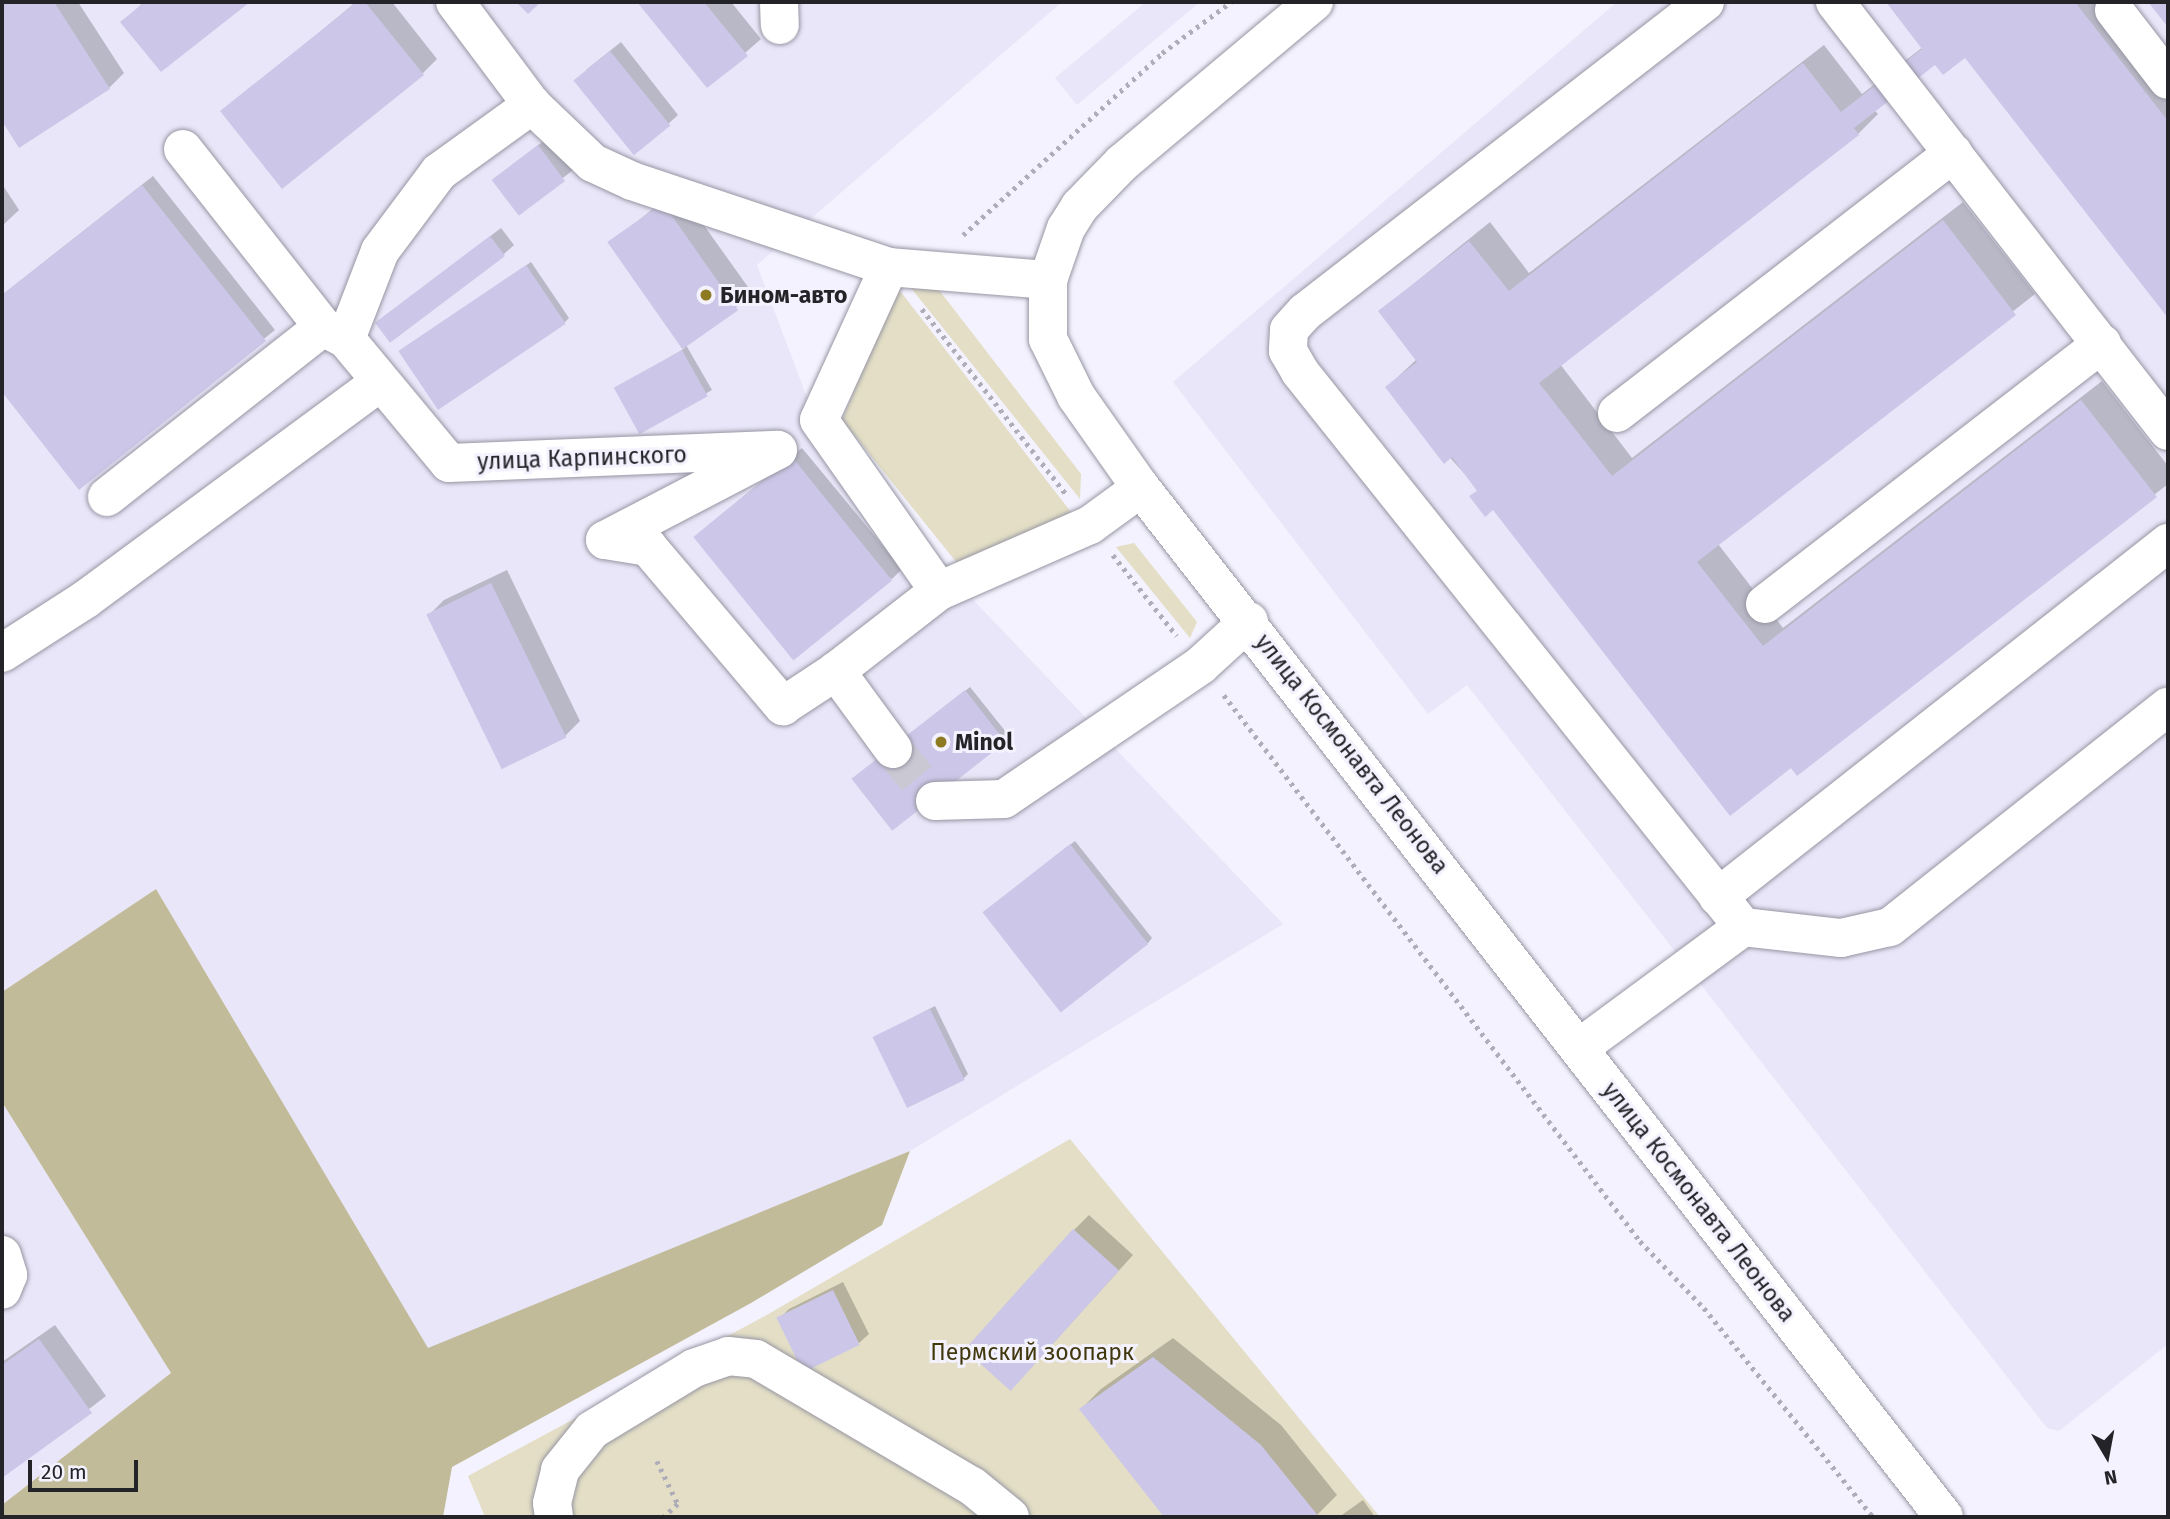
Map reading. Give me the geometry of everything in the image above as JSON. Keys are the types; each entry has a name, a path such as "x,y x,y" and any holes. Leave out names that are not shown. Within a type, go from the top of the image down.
{"main road":[{"path":"455,2 532,105 593,163 622,177 907,268 1048,280"},
{"name":"улица Космонавта Леонова","path":"1314,2 1103,181 1066,228 1048,280 1048,339 1076,396 1141,488 1249,621 1944,1517"},
{"path":"1705,2 1305,312 1289,330 1288,351 1300,372 1743,927"},
{"path":"1836,2 2102,344 2162,409"},
{"path":"2114,10 2168,80"},
{"path":"107,497 335,333 380,251 439,172 532,105"},
{"path":"2,653 46,610 379,383 183,149"},
{"path":"1618,413 1953,153"},
{"path":"907,268 819,420 648,547 783,706 836,671 939,591 1090,525 1141,488"},
{"path":"1765,604 2102,344"},
{"name":"улица Карпинского","path":"379,383 449,463 778,450"},
{"path":"819,420 939,591"},
{"path":"1718,897 2168,543"},
{"path":"935,801 1004,799 1201,665 1249,621"},
{"path":"836,671 893,749"},
{"path":"1580,1048 1743,927 1841,938 1889,927 2168,707"},
{"path":"2,1255 8,1275 2,1290"},
{"path":"554,1517 552,1503 560,1470 592,1430 694,1368 728,1356 756,1359 972,1486 1010,1517"}],"path":[{"path":"1231,2 1162,53 907,268 1090,525 1201,665 1640,1241 1704,1308 1873,1517"},
{"path":"656,1461 678,1504 664,1517"}],"shaded area":[{"path":"2,2 1062,2 757,265 825,445 1283,924 910,1151 428,1349 156,889 2,992"},
{"path":"1146,2 1200,2 1077,105 1055,78"},
{"path":"1617,2 2168,2 2168,1344 2059,1431 2047,1428 1467,685 1428,714 1173,382"},
{"path":"156,889 428,1348 910,1151 882,1225 751,1303 452,1467 443,1517 2,1517 2,1505 171,1373 2,1102 2,992"},
{"path":"2,1102 171,1373 2,1505"}],"green space":[{"path":"907,283 939,290 1081,474 1080,499"},
{"path":"897,287 1074,516 957,563 842,420"},
{"path":"1134,543 1197,622 1190,638 1116,547"},
{"name":"Пермский зоопарк","path":"1070,1139 1380,1517 485,1517 468,1476 765,1316"}],"building":[{"path":"2,2 54,2 110,89 19,148 2,121"},
{"path":"145,2 250,2 161,72 120,22"},
{"path":"357,2 365,2 424,75 282,189 220,111"},
{"path":"516,2 541,2 528,14"},
{"path":"637,2 704,2 748,56 707,88"},
{"path":"1886,2 2075,2 2168,121 2168,318 1965,58 1943,75 1935,65 1854,128 1859,135 1539,383 1612,476 1943,220 2016,315 1697,562 1763,646 2081,400 2157,497 1797,776 1791,768 1730,816 1493,510 1485,517 1469,496 1477,491 1452,457 1444,464 1385,387 1417,362 1378,311 1469,241 1509,291 1803,63 1841,112 1922,49"},
{"path":"2148,2 2168,2 2168,27"},
{"path":"610,51 670,126 634,155 573,81"},
{"path":"538,145 565,181 519,216 492,180"},
{"path":"142,185 266,341 79,490 2,392 2,295"},
{"path":"663,203 738,310 682,349 607,242"},
{"path":"490,236 505,256 390,343 375,323"},
{"path":"526,265 566,324 438,410 398,351"},
{"path":"682,350 708,396 639,434 614,388"},
{"path":"792,457 892,581 793,660 693,537"},
{"path":"491,583 566,738 502,769 426,615"},
{"path":"965,690 1006,742 892,831 852,779"},
{"path":"1070,844 1148,944 1061,1012 983,912"},
{"path":"930,1009 965,1080 907,1108 872,1037"},
{"path":"1073,1229 1119,1270 1011,1391 965,1349"},
{"path":"833,1290 860,1345 803,1372 776,1318"},
{"path":"39,1339 92,1413 2,1478 2,1365"},
{"path":"1153,1357 1261,1445 1319,1517 1164,1517 1079,1409"}],"tunnel":[{"path":"893,749 935,801"}],"place":[{"name":"Бином-авто","path":"706,295"},
{"name":"Minol","path":"941,742"}]}
